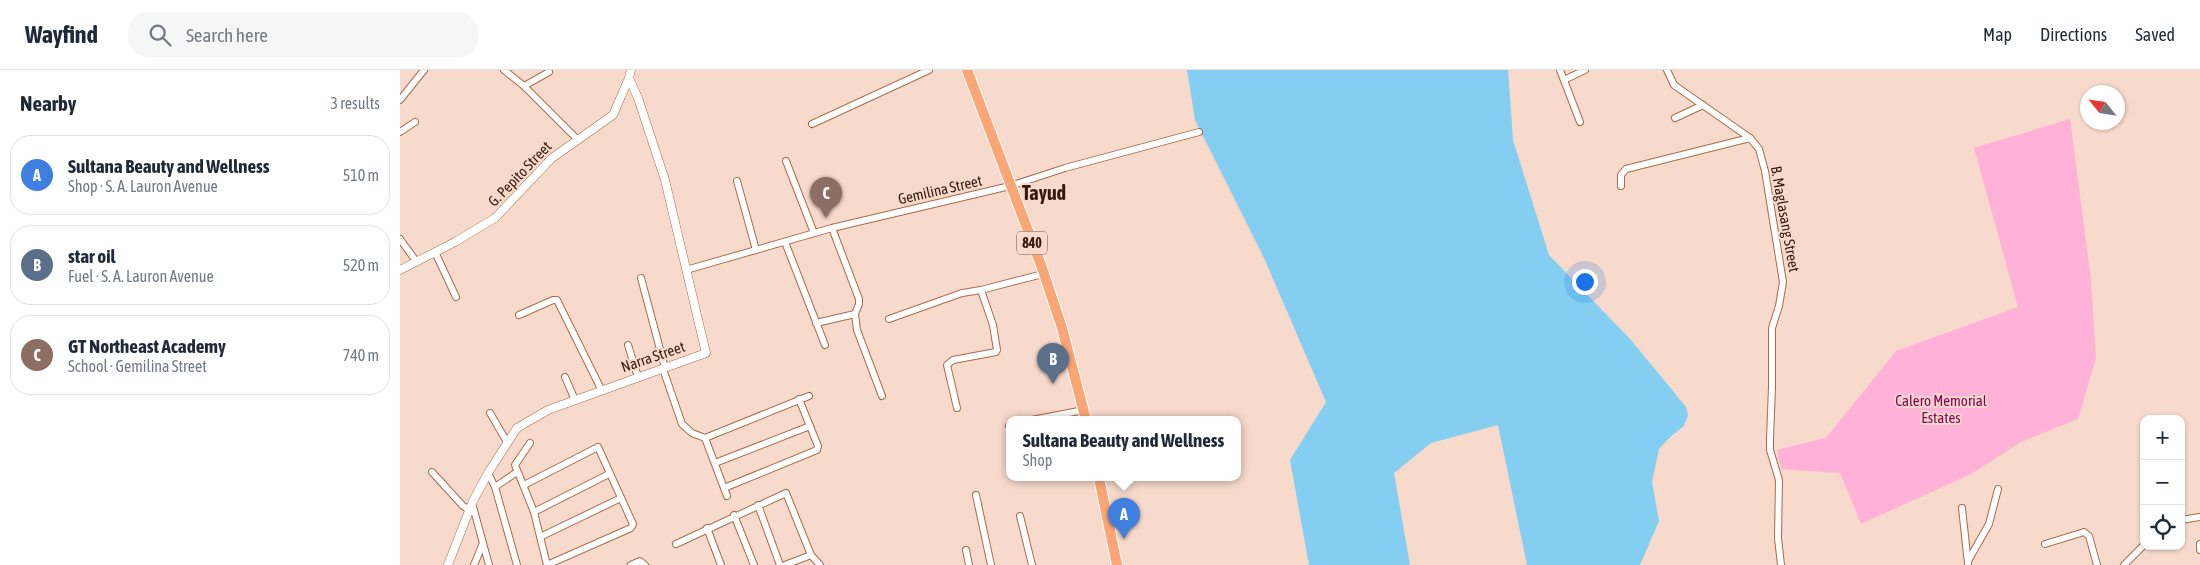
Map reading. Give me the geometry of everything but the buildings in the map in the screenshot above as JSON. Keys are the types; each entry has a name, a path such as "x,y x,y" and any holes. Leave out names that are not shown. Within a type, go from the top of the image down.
{"highway":[{"name":"840","path":"970,71 1062,328 1085,415"},
{"path":"1099,481 1117,565"}],"street":[{"path":"400,100 424,70"},
{"path":"504,70 524,86 577,139"},
{"path":"812,124 929,70"},
{"path":"1560,70 1580,122"},
{"path":"1564,80 1585,70"},
{"name":"B. Maglasang Street","path":"1667,70 1674,84 1750,138 1759,149 1765,170 1783,282 1779,306 1772,328 1770,438 1770,450 1779,480 1778,538 1781,565"},
{"path":"524,86 549,72"},
{"name":"G. Pepito Street","path":"400,270 496,218 552,158 577,139 600,126 613,115 630,74"},
{"name":"Narra Street","path":"448,565 471,507 488,473 517,428 548,410 601,389 706,353 665,180 630,74"},
{"path":"1675,118 1703,105"},
{"path":"400,132 416,122"},
{"name":"Gemilina Street","path":"686,270 832,228 1010,186 1065,168 1199,132"},
{"path":"1621,186 1621,175 1626,169 1750,138"},
{"path":"786,161 814,233"},
{"path":"737,181 756,250"},
{"path":"832,228 859,299 855,314 857,330 882,396"},
{"path":"400,239 416,261"},
{"path":"786,242 825,345"},
{"path":"435,252 456,298"},
{"path":"889,319 962,292 981,290 1043,274"},
{"path":"641,278 664,368 682,424 692,433 705,438 809,396"},
{"path":"957,408 947,365 949,362 996,352 997,350 993,325 981,290"},
{"path":"519,315 557,300 601,389"},
{"path":"816,323 855,314"},
{"path":"628,345 638,377"},
{"path":"565,377 574,400"},
{"path":"724,488 816,451 818,446 799,400"},
{"path":"490,413 507,442"},
{"path":"715,463 810,426"},
{"path":"705,438 728,496"},
{"path":"524,485 597,447 600,449 633,524 631,528 547,565 534,512 515,464 530,443"},
{"path":"432,472 463,506 471,507 489,565"},
{"path":"495,486 517,472"},
{"path":"488,473 495,486 517,565"},
{"path":"534,512 610,474"},
{"path":"1968,563 1989,524 1998,489"},
{"path":"676,544 734,515 787,493 811,555 820,565"},
{"path":"976,495 991,565"},
{"path":"540,537 621,498"},
{"path":"758,505 780,565"},
{"path":"1962,508 1968,563"},
{"path":"734,515 754,565"},
{"path":"1020,516 1032,565"},
{"path":"2185,519 2200,517"},
{"path":"707,528 721,565"},
{"path":"2045,544 2084,532 2089,536 2096,565"},
{"path":"474,565 483,542"},
{"path":"2200,544 2200,550"},
{"path":"2124,565 2140,549"},
{"path":"966,550 969,565"},
{"path":"785,565 811,555"},
{"path":"631,565 640,560 645,565"}],"green space":[{"name":"Calero Memorial Estates","path":"2070,119 2091,280 2096,358 2078,419 2021,442 1971,474 1861,524 1840,473 1781,469 1777,450 1826,438 1896,351 2018,307 1974,148"}],"water":[{"path":"1187,70 1508,70 1513,140 1549,255 1631,340 1686,407 1688,415 1684,426 1659,449 1652,482 1659,521 1640,565 1527,565 1498,425 1431,443 1394,473 1410,565 1309,565 1290,460 1326,402 1265,260 1195,120"}],"place":[{"name":"GT Northeast Academy","path":"826,218"},
{"name":"star oil","path":"1053,384"},
{"name":"Sultana Beauty and Wellness","path":"1124,539"}],"district":[{"name":"Tayud","path":"1044,193"}]}
